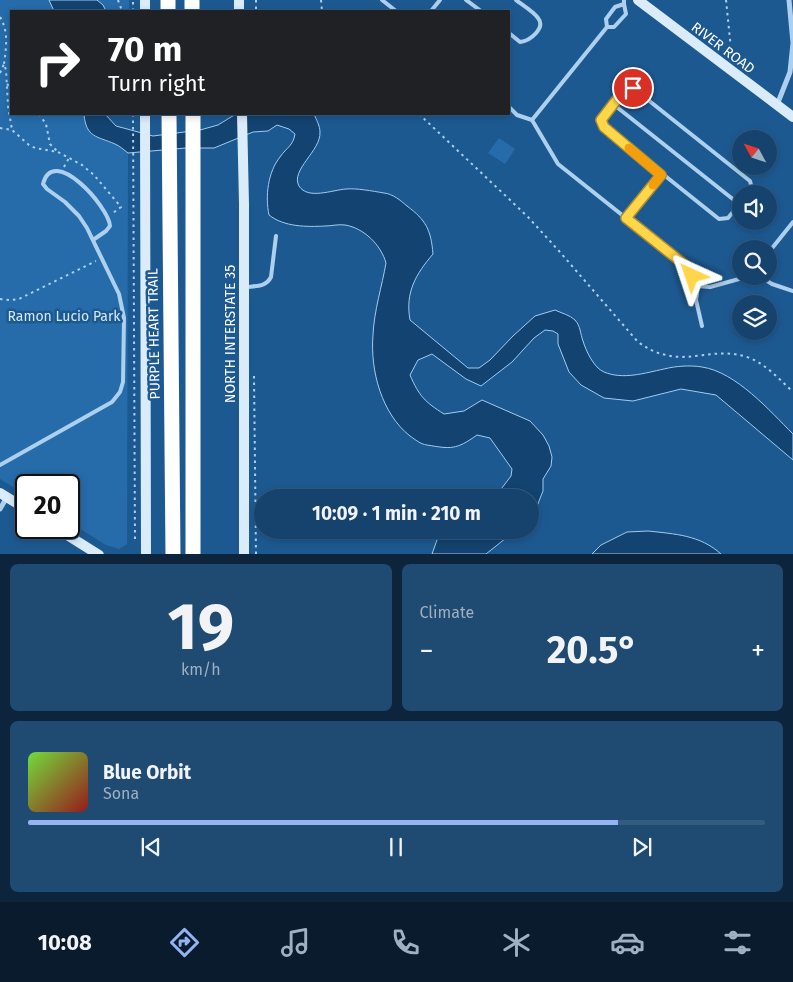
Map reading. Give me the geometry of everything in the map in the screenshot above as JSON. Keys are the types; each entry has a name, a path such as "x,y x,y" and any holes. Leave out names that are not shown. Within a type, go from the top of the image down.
{"highway":[{"name":"PURPLE HEART TRAIL","path":"169,115 173,554"},
{"path":"192,115 193,554"}],"main road":[{"name":"RIVER ROAD","path":"638,0 793,117"},
{"path":"145,115 146,554"},
{"name":"NORTH INTERSTATE 35","path":"242,115 244,204 244,554"},
{"path":"4,495 15,502"},
{"path":"75,539 100,554"}],"street":[{"path":"776,105 790,72 793,43 789,0"},
{"path":"0,509 4,495"}],"lane":[{"path":"382,0 395,10"},
{"path":"432,10 440,0"},
{"path":"466,0 480,10"},
{"path":"510,34 520,42 527,41 536,34 540,22 538,18 516,0"},
{"path":"532,120 607,26 606,19 615,6 624,2 626,14 614,27 607,26"},
{"path":"732,213 728,218 719,219 661,175 604,127 601,120 625,89 633,88 750,181 751,185"},
{"path":"613,104 732,197"},
{"path":"510,108 517,115 532,120 558,164 685,265 698,286 696,300 702,326"},
{"path":"0,465 112,402 120,392 124,318 119,294 93,240 79,216 43,184 45,177 50,172 62,171 76,180 91,194 108,216 110,226 106,232 93,240"},
{"path":"626,218 661,175"},
{"path":"777,242 793,222"},
{"path":"243,287 264,285 268,282 271,277 276,236"},
{"path":"698,286 710,287 732,281"},
{"path":"775,285 793,291"}],"path":[{"path":"726,0 733,73"},
{"path":"0,17 7,38 4,64 12,130"},
{"path":"0,73 4,64"},
{"path":"7,84 10,87"},
{"path":"40,115 46,124 50,144 58,152 94,175 121,207 108,216"},
{"path":"133,115 135,543"},
{"path":"420,115 528,217 560,251 638,342 650,350 667,356 725,352 748,357 764,366 793,392"},
{"path":"0,128 12,130 35,148 58,152"},
{"path":"62,171 69,158"},
{"path":"0,299 10,300 19,298 102,259"},
{"path":"254,376 256,554"}],"green space":[{"name":"Ramon Lucio Park","path":"0,0 49,0 54,10 10,10 10,115 84,115 87,128 90,132 117,145 128,153 127,544 119,549 106,545 80,529 80,474 15,474 15,488 0,479"},
{"path":"97,0 129,0 129,10 106,10"},
{"path":"499,138 515,149 505,164 488,153"}],"shaded area":[{"path":"49,0 97,0 106,10 54,10"},
{"path":"84,115 106,115 116,126 153,136 200,130 218,125 234,115 314,115 320,130 319,139 299,173 297,180 299,186 308,193 350,189 387,194 399,200 419,216 429,232 433,254 413,284 409,301 410,320 468,368 479,368 490,360 535,316 555,310 575,320 591,359 604,372 626,376 673,367 693,366 715,370 740,384 793,434 793,460 716,395 681,389 633,401 604,398 581,385 569,372 558,344 558,334 545,330 534,338 512,362 481,386 466,379 432,354 418,360 410,375 423,398 444,414 464,411 482,400 530,421 543,435 552,457 551,466 543,479 543,491 539,501 539,489 501,489 511,476 512,469 490,438 477,435 453,447 442,447 418,442 400,427 385,404 376,377 373,335 386,263 384,256 371,238 352,227 343,225 303,226 289,224 269,215 267,200 270,177 276,163 291,144 295,134 289,129 277,125 268,131 253,132 214,148 186,148 128,153 117,145 94,135 87,128"},
{"path":"648,531 687,536 705,543 721,554 592,554 601,545 627,532"},
{"path":"505,539 486,554 432,554 437,540"}],"slow traffic":[{"path":"629,148 661,175 653,185"}],"route":[{"path":"633,88 625,89 601,120 604,127 661,175 626,218 685,265 692,276"}]}
